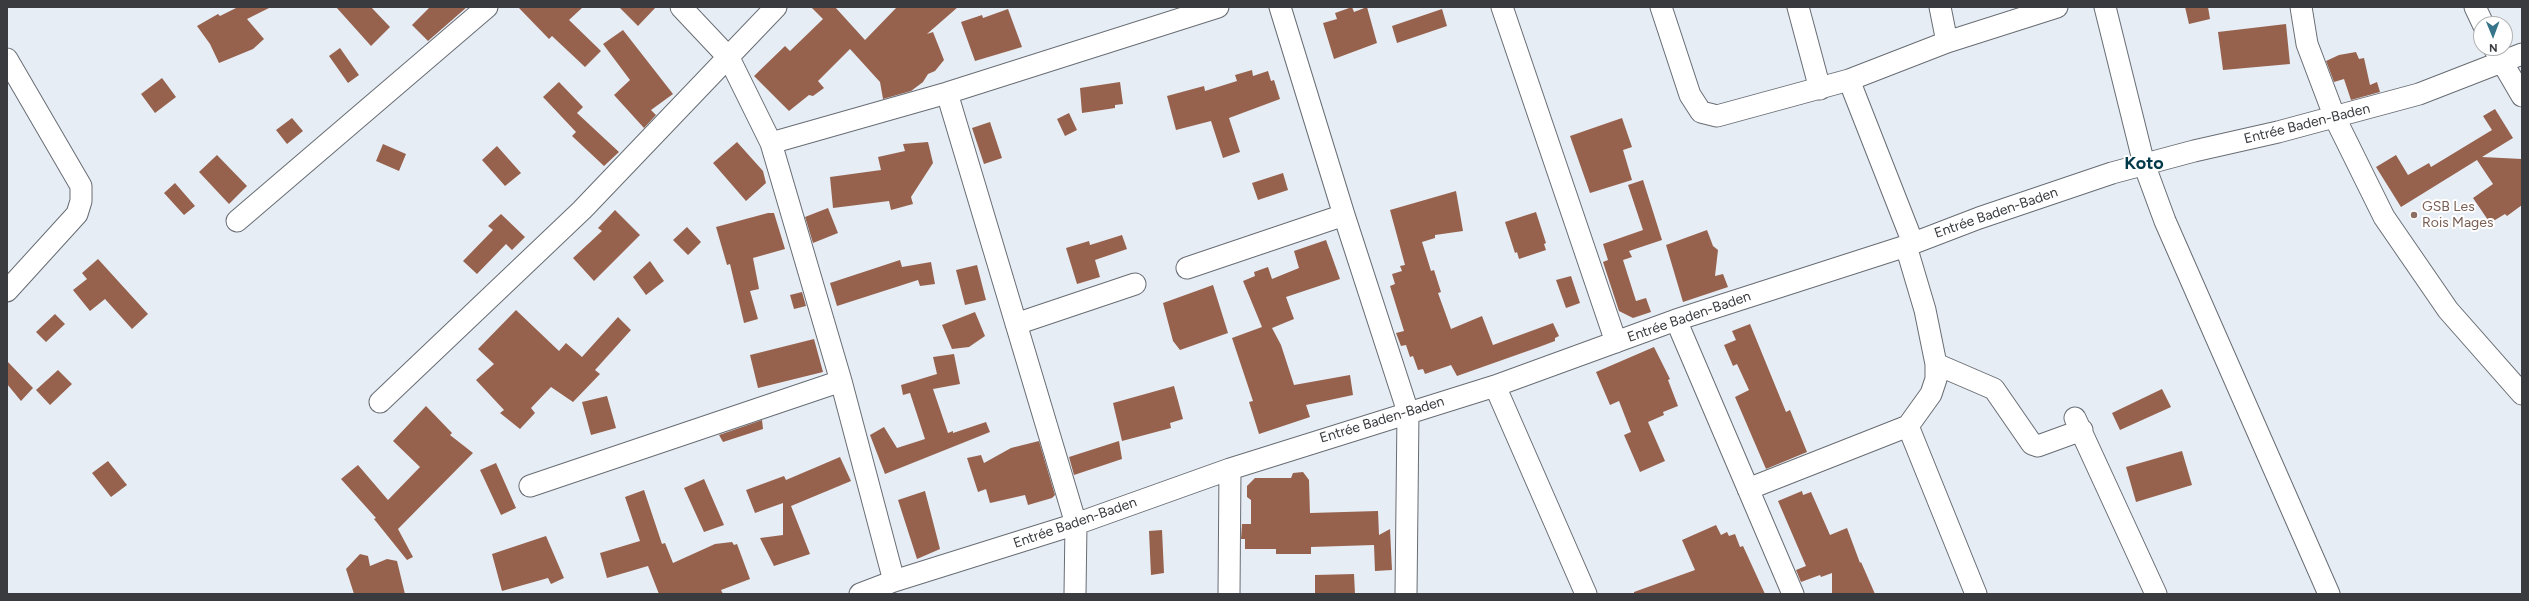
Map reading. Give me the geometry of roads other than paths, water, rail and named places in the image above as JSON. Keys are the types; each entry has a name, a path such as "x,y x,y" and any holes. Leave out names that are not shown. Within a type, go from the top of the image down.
{"street":[{"path":"237,221 487,7"},
{"path":"681,7 729,58 771,143 840,381 894,581"},
{"path":"380,402 582,210 729,58 776,7"},
{"path":"771,143 946,93 1218,7"},
{"path":"1280,7 1344,215 1408,412 1406,594"},
{"path":"1502,7 1616,342"},
{"path":"1661,7 1690,95 1701,112 1717,116 1849,80 1947,42 2056,7"},
{"path":"1798,7 1820,88"},
{"path":"1940,7 1947,42"},
{"path":"2105,7 2144,164 2183,266 2329,594"},
{"path":"2301,7 2308,44 2335,118 2384,217 2448,310 2522,394"},
{"name":"Entrée Baden-Baden","path":"860,594 894,581 1076,524 1230,469 1495,386 1676,320 1909,244 1979,218 2144,164 2335,118 2419,94 2495,56"},
{"path":"2498,56 2522,96"},
{"path":"7,291 77,214 81,201 81,186 8,64"},
{"path":"1748,489 1908,426 1931,394 1936,379 1936,364 1909,244 1849,80"},
{"path":"946,93 1076,524 1075,594"},
{"path":"1187,268 1344,215"},
{"path":"1016,324 1135,284"},
{"path":"1676,320 1793,594"},
{"path":"1936,364 1994,389 2032,444 2038,446 2078,424 2156,594"},
{"path":"530,486 840,381"},
{"path":"1495,386 1586,594"},
{"path":"1908,426 1976,594"},
{"path":"1229,594 1230,469"}],"place":[{"name":"GSB Les Rois Mages","path":"2414,215"}],"district":[{"name":"Koto","path":"2144,164"}]}
